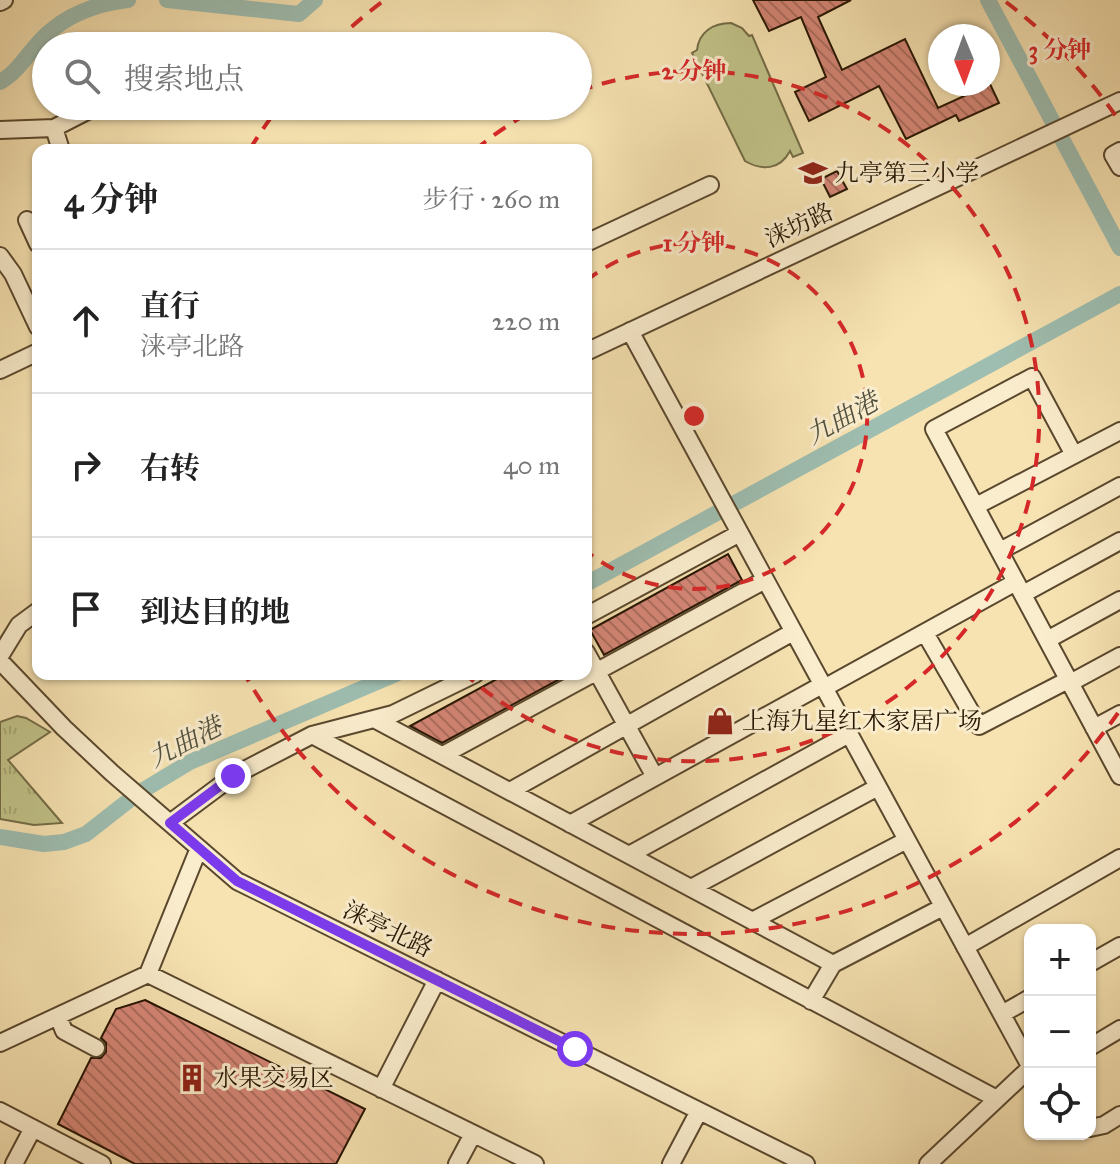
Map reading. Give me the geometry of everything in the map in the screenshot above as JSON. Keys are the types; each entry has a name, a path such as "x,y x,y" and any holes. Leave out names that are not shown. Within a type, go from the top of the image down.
{"street":[{"name":"涞坊路","path":"592,349 1120,101"},
{"path":"0,130 54,128 70,120"},
{"path":"54,128 59,144"},
{"path":"1120,151 1113,155 1120,167"},
{"path":"592,240 710,185"},
{"path":"27,220 32,231"},
{"path":"0,256 13,274 32,314"},
{"path":"630,331 1024,1056"},
{"path":"0,370 32,355"},
{"path":"1074,455 1032,377 934,429 1120,776"},
{"path":"976,506 1120,431"},
{"path":"1000,551 1120,486"},
{"path":"592,613 738,531"},
{"path":"570,824 925,633 1120,541"},
{"path":"592,675 765,580"},
{"path":"1047,640 1120,600"},
{"path":"2,666 19,625 32,615"},
{"path":"510,791 793,632"},
{"path":"925,633 979,726 1120,656"},
{"path":"592,663 655,777"},
{"name":"涞亭北路","path":"2,666 112,773 237,881 806,1164"},
{"path":"170,823 233,776 312,735 393,714 463,680"},
{"path":"443,755 582,680"},
{"path":"1094,728 1120,714"},
{"path":"374,719 833,964"},
{"path":"629,855 849,734"},
{"path":"312,735 997,1099"},
{"path":"691,888 878,787"},
{"path":"752,921 907,840"},
{"path":"0,1043 148,974 199,848"},
{"path":"965,947 1120,858"},
{"path":"811,1001 833,964 943,907"},
{"path":"1096,960 1120,946"},
{"path":"148,974 535,1164"},
{"path":"381,1089 437,980"},
{"path":"1002,1014 1024,1001"},
{"path":"58,1016 64,1031 96,1048"},
{"path":"1096,1043 1120,1029"},
{"path":"928,1164 1029,1068"},
{"path":"0,1111 102,1164"},
{"path":"671,1164 699,1111"},
{"path":"1096,1127 1120,1115"},
{"path":"14,1164 33,1128"},
{"path":"457,1164 473,1134"}],"green space":[{"path":"731,23 752,35 803,153 793,157 790,151 781,162 770,167 745,161 692,53 708,30"},
{"path":"17,716 50,732 8,760 62,823 34,825 0,819 0,722"}],"building":[{"path":"753,0 851,0 818,17 842,70 905,39 928,87 928,96 932,96 938,108 964,96 996,96 999,103 959,121 956,115 906,139 879,86 809,121 795,92 826,77 801,17 769,31"},
{"path":"837,171 847,189 830,197 821,179"},
{"path":"728,554 742,580 604,655 592,629"},
{"path":"495,680 558,680 442,743 410,726"},
{"name":"水果交易区","path":"145,1000 365,1109 336,1164 135,1164 58,1124 91,1058 101,1058 106,1052 106,1043 101,1038 116,1009"}],"waterway":[{"path":"50,32 89,9 128,0"},
{"path":"167,0 299,14 315,0"},
{"path":"988,0 1120,248"},
{"path":"0,82 32,51"},
{"name":"九曲港","path":"592,581 1120,294"},
{"name":"九曲港","path":"0,837 44,844 64,842 86,834 137,794 190,762 382,680"}],"place":[{"name":"九亭第三小学","path":"813,173"},
{"name":"上海九星红木家居广场","path":"720,721"},
{"name":"水果交易区","path":"192,1078"}],"route":[{"path":"233,776 170,823 237,881 575,1049"}]}
